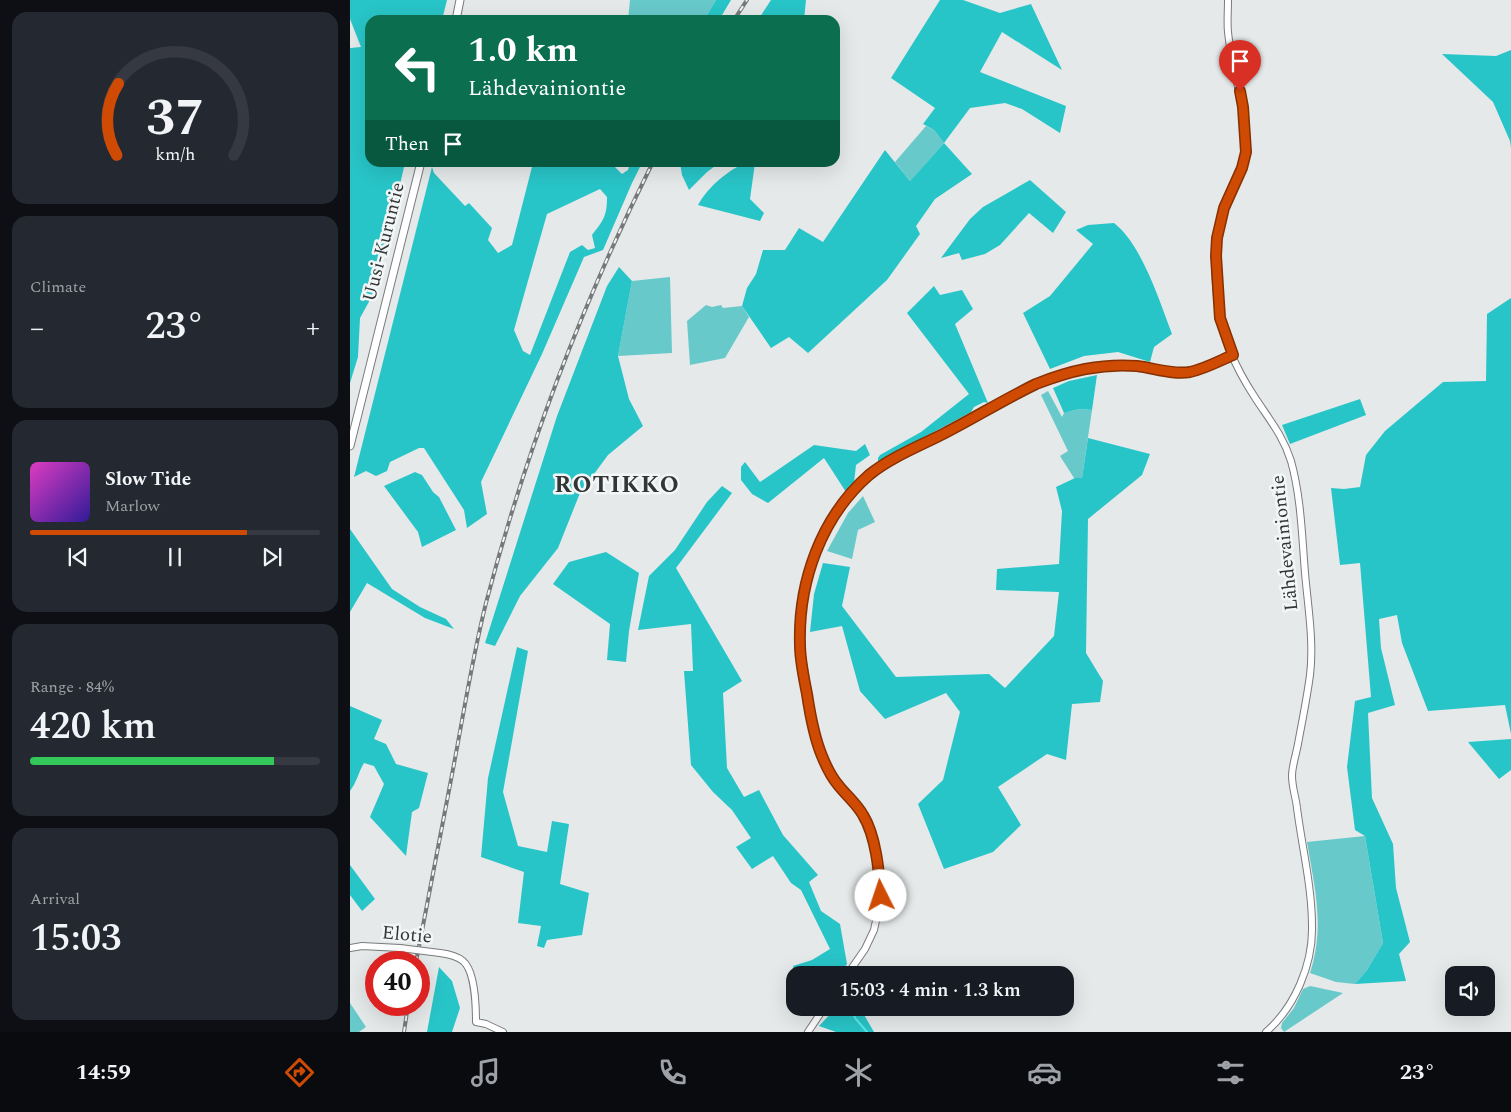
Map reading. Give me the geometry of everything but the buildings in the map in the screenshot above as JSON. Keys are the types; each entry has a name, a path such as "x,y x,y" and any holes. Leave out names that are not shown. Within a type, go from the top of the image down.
{"main road":[{"path":"457,15 460,0"},
{"name":"Uusi-Kuruntie","path":"350,446 420,167"}],"street":[{"name":"Lähdevainiontie","path":"1228,0 1228,34 1243,107 1246,152 1242,168 1224,208 1216,247 1218,304 1220,318 1233,355 1254,396 1280,433 1291,461 1302,541 1311,655 1310,677 1292,776 1306,871 1312,938 1298,989 1289,1004 1266,1032"},
{"path":"853,966 869,942 877,916 881,896 880,872 868,824 856,805 836,783 821,755 809,705 800,653 802,606 809,570 815,552 831,521 853,492 878,468 1036,384 1058,375 1096,366 1134,366 1174,372 1191,372 1233,355"},
{"name":"Elotie","path":"350,948 362,946 400,948 440,953 460,959 465,963 470,972 476,1022 486,1024 503,1032"},
{"path":"808,1032 819,1016"}],"shaded area":[{"path":"350,0 447,0 443,15 365,15 365,167 404,167 382,261 371,298 360,318 358,357 350,383 350,48 361,47 350,19"},
{"path":"630,0 716,0 707,15 628,15"},
{"path":"716,0 731,0 722,15 707,15"},
{"path":"771,0 806,0 804,15 761,15"},
{"path":"940,0 963,0 1000,13 1031,4 1062,70 1002,32 980,72 1066,106 1060,133 1022,109 1005,103 970,108 944,143 934,130 923,124 935,108 891,78"},
{"path":"1511,50 1511,148 1510,141 1493,102 1442,54 1496,56"},
{"path":"926,126 934,130 944,143 910,181 895,162"},
{"path":"944,143 972,174 935,199 916,226 920,234 887,280 808,353 789,337 771,348 742,306 747,288 756,274 763,250 785,250 799,228 823,242 885,150 910,181"},
{"path":"432,167 434,173 465,206 469,203 492,228 488,240 498,253 512,245 532,167 615,167 622,174 629,167 640,167 603,250 584,257 542,354 481,482 487,514 467,528 464,510 424,448 419,448 390,462 387,471 376,476 366,471 354,477","holes":["600,189 607,197 604,217 592,235 595,248 588,250 582,245 570,252 530,355 523,351 514,330 547,214"]},
{"path":"681,167 714,167 689,190 682,175"},
{"path":"738,167 754,167 750,199 764,213 760,221 698,205 719,180"},
{"path":"1030,180 1066,212 1053,233 1029,213 1000,245 985,254 962,260 959,253 941,258 970,219 983,207"},
{"path":"1114,223 1124,232 1141,258 1172,334 1154,347 1150,362 1118,352 1084,356 1050,369 1023,313 1050,296 1093,244 1076,230 1088,225"},
{"path":"619,267 632,281 618,356 629,399 643,426 608,455 580,493 558,548 520,596 495,646 485,643 557,416 607,286"},
{"path":"670,277 672,353 618,356 632,281"},
{"path":"934,286 940,295 962,290 973,309 955,324 988,403 984,402 974,407 971,412 878,462 880,455 921,432 969,394 907,313"},
{"path":"1511,298 1511,734 1505,705 1428,711 1402,643 1397,615 1379,619 1381,648 1395,705 1368,713 1372,798 1393,844 1396,888 1410,942 1399,954 1406,981 1355,984 1367,970 1383,943 1365,836 1355,830 1347,767 1355,701 1371,697 1360,563 1340,565 1331,488 1360,487 1366,455 1385,431 1443,382 1486,381 1487,314"},
{"path":"706,305 712,307 721,305 723,308 742,306 749,317 725,358 690,365 687,321"},
{"path":"1097,375 1092,410 1079,409 1064,413 1053,388 1069,381"},
{"path":"1048,391 1062,417 1064,413 1079,409 1092,410 1082,478 1074,478 1060,456 1068,451 1041,395"},
{"path":"1360,399 1366,415 1290,444 1282,425"},
{"path":"1088,438 1150,454 1142,475 1088,519 1086,653 1103,681 1100,702 1072,704 1066,760 1047,754 998,787 1021,825 993,852 944,869 918,804 943,780 960,712 946,693 885,719 860,691 842,626 810,632 814,594 823,563 850,567 842,606 896,677 989,674 1005,688 1054,636 1059,592 996,590 997,569 1059,564 1062,511 1056,487 1075,478 1082,478"},
{"path":"865,444 870,455 856,465 854,483 846,492 824,458 768,503 752,494 741,480 741,467 745,462 760,482 814,445 856,451"},
{"path":"415,472 422,475 433,492 439,497 456,530 422,547 418,532 384,486"},
{"path":"722,486 732,493 676,568 742,681 723,693 727,768 744,797 759,790 783,835 818,875 809,882 821,911 840,924 847,964 846,966 793,966 812,960 830,949 801,890 791,883 773,856 752,869 736,847 751,838 732,810 713,792 691,765 684,671 693,671 691,624 638,630 649,576 675,550 707,502"},
{"path":"863,496 875,522 858,530 852,559 827,551 848,513"},
{"path":"350,529 392,589 420,607 446,619 454,629 425,618 367,583 350,612"},
{"path":"606,552 639,573 629,631 626,662 607,660 610,624 553,584 569,562"},
{"path":"517,647 528,651 503,792 518,846 547,852 552,821 569,824 560,884 589,893 582,935 547,940 544,948 537,946 541,926 518,923 524,872 481,857 488,778"},
{"path":"350,706 382,720 374,739 386,744 396,764 428,773 419,808 412,812 406,856 370,817 384,784 374,766 364,763 350,791"},
{"path":"1511,739 1511,770 1499,779 1468,742"},
{"path":"1365,836 1383,943 1367,970 1355,984 1336,982 1310,973 1315,956 1318,924 1307,842"},
{"path":"350,865 375,899 362,911 350,895"},
{"path":"439,967 452,981 460,1008 452,1032 427,1032"},
{"path":"1310,986 1343,993 1284,1032 1281,1028 1282,1023 1294,1008 1303,989"},
{"path":"350,1003 366,1027 359,1032 350,1032"},
{"path":"828,1016 865,1016 874,1032 836,1032 819,1026"}],"waterway":[{"path":"854,1016 867,1032"}],"railway":[{"path":"737,15 747,0"},
{"path":"418,951 476,648 502,546 519,490 558,378 603,269 651,167"},
{"path":"404,1032 406,1016"}],"district":[{"name":"ROTIKKO","path":"617,485"}],"route":[{"path":"881,896 880,872 868,824 856,805 836,783 821,755 809,705 800,653 800,630 802,606 809,570 815,552 842,504 876,470 1036,384 1058,375 1096,366 1134,366 1174,372 1191,372 1233,355 1220,318 1216,247 1224,208 1245,159 1243,107 1240,91"}]}
